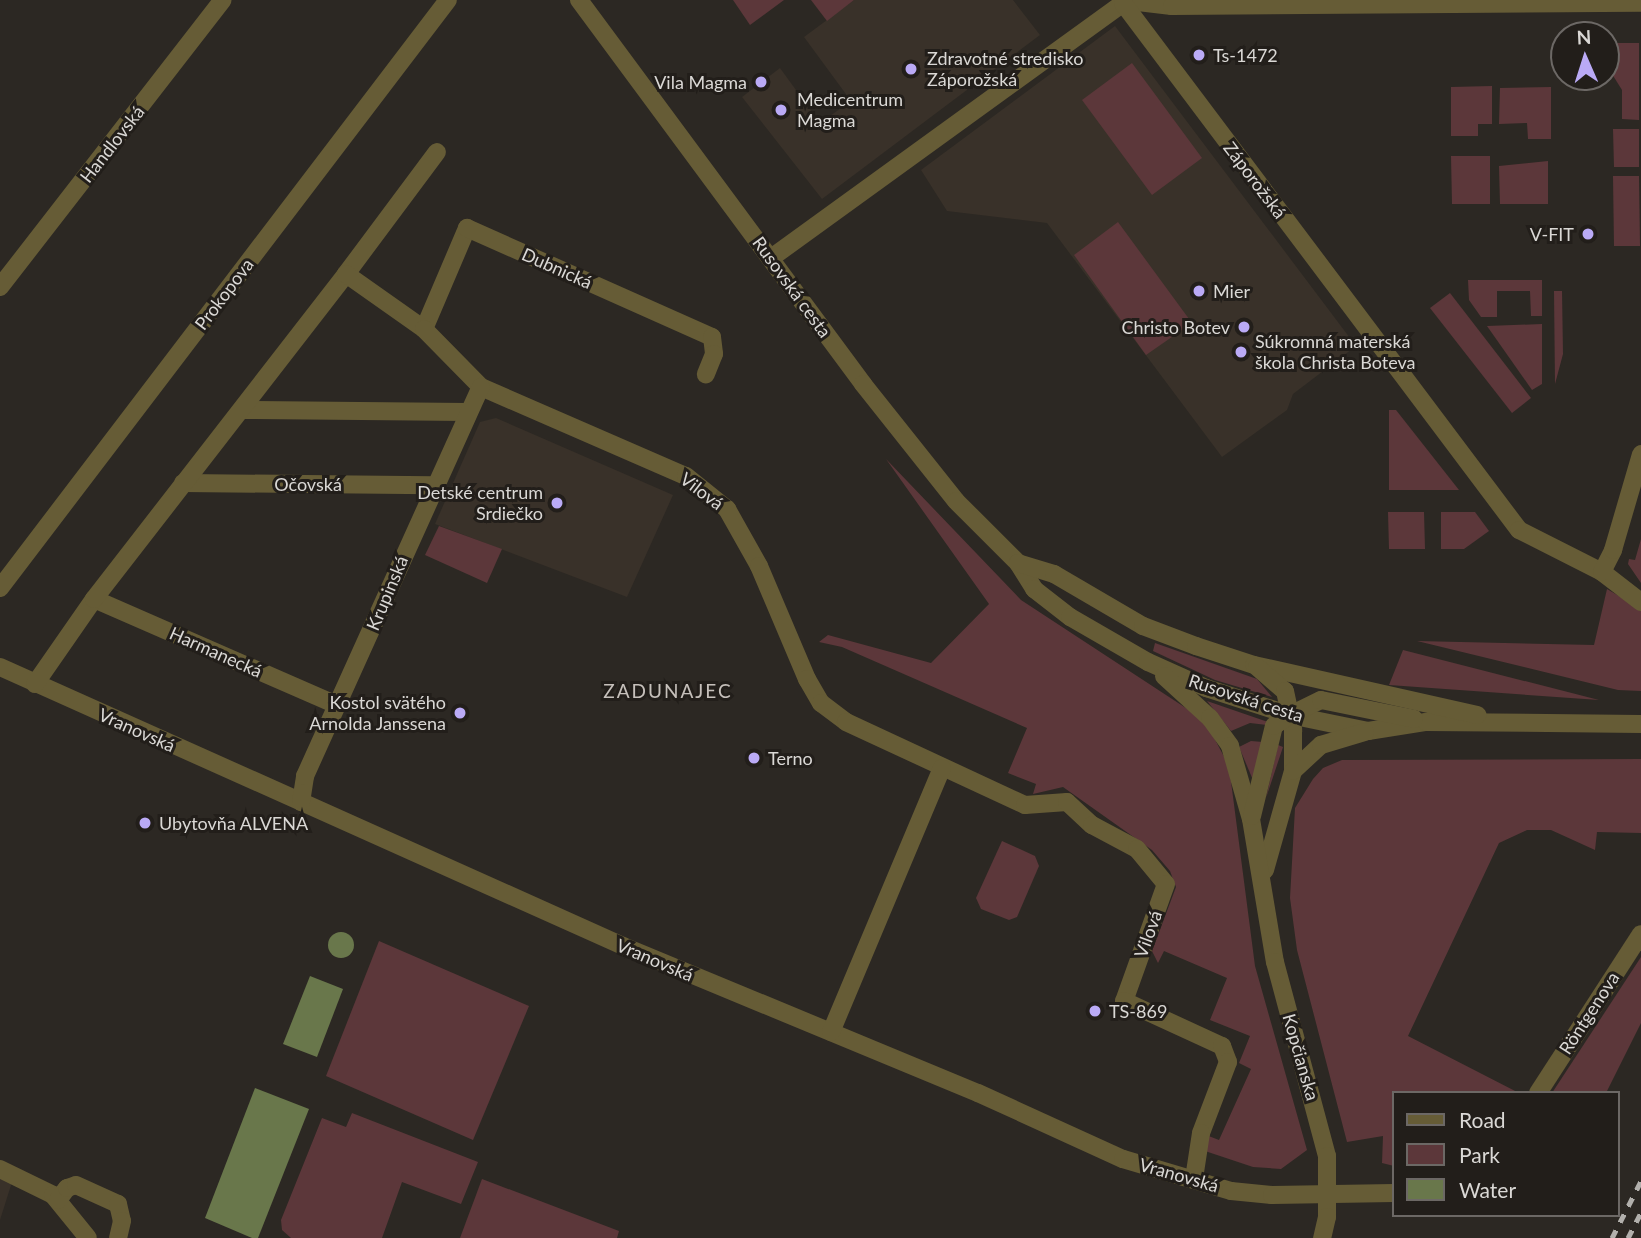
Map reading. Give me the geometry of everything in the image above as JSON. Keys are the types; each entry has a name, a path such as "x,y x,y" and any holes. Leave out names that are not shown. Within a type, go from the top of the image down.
{"street":[{"name":"Handlovská","path":"0,287 223,0"},
{"name":"Prokopova","path":"0,587 449,0"},
{"name":"Rusovská cesta","path":"579,0 863,384 956,501 1018,563 1034,589 1070,617 1148,662 1206,688 1290,715 1368,730 1426,722 1641,724"},
{"path":"771,258 1122,1 1641,3"},
{"name":"Záporožská","path":"1122,1 1519,530 1602,572"},
{"path":"35,684 94,599 183,483 244,410 437,152"},
{"name":"Dubnická","path":"424,329 467,228 712,337 714,354 706,374"},
{"name":"Vilová","path":"346,274 424,329 481,387 687,476 727,509 759,566 821,703 846,722 1026,805 1067,802 1092,825 1137,849 1166,884 1124,1001 1222,1046 1228,1062 1201,1133 1194,1179"},
{"name":"Krupinská","path":"300,802 305,776 433,485 481,387"},
{"path":"244,410 467,412"},
{"path":"1641,454 1613,550 1602,572 1641,602"},
{"name":"Očovská","path":"183,483 433,485"},
{"name":"Rusovská cesta","path":"1018,563 1054,574 1143,626 1254,665 1511,723"},
{"name":"Harmanecká","path":"94,599 337,705"},
{"name":"Kopčianska","path":"1148,662 1210,718 1230,746 1251,819 1263,876 1275,962 1325,1143 1328,1193 1322,1238"},
{"path":"1254,665 1285,691 1290,715 1321,700 1426,722"},
{"name":"Vranovská","path":"0,667 634,951 831,1032 1123,1159 1259,1194 1328,1193"},
{"name":"Kopčianska","path":"1251,819 1274,726 1290,715"},
{"name":"Kopčianska","path":"1263,876 1293,771 1290,715"},
{"path":"1293,771 1321,745 1368,730"},
{"path":"831,1032 942,768"},
{"name":"Röntgenova","path":"1539,1091 1641,934"},
{"path":"0,1169 58,1200 88,1238"},
{"path":"58,1200 76,1185 118,1204 122,1221 118,1238"},
{"path":"1328,1193 1392,1193"}],"shaded area":[{"name":"Zdravotné stredisko Záporožská","path":"854,0 1013,0 1040,35 822,199 742,97 780,68 820,123 851,101 804,37"},
{"path":"1115,26 1356,346 1293,394 1287,410 1222,457 1047,223 947,211 921,170"},
{"name":"Detské centrum Srdiečko","path":"496,418 673,495 627,597 435,524 480,422"},
{"path":"0,1178 12,1182 0,1220"}],"green space":[{"path":"733,0 784,0 750,25"},
{"path":"811,0 854,0 827,21"},
{"path":"1620,43 1639,43 1639,120 1622,119"},
{"path":"1132,63 1202,158 1152,195 1082,100"},
{"path":"1492,86 1492,124 1478,124 1478,136 1451,136 1451,87"},
{"path":"1550,87 1551,139 1528,139 1527,123 1499,124 1500,88"},
{"path":"1613,129 1639,129 1639,167 1614,167"},
{"path":"1451,156 1490,156 1490,204 1452,204"},
{"path":"1548,161 1548,204 1500,204 1499,166"},
{"path":"1613,176 1639,176 1640,246 1614,246"},
{"path":"1118,222 1192,323 1146,355 1074,255"},
{"path":"1468,280 1542,280 1542,316 1531,316 1530,291 1497,291 1497,317 1481,317 1469,300"},
{"path":"1554,291 1562,291 1563,354 1555,384"},
{"path":"1450,293 1531,398 1512,413 1430,308"},
{"path":"1542,324 1542,384 1532,390 1487,326"},
{"path":"1389,410 1396,410 1459,490 1389,490"},
{"path":"886,459 1021,600 1195,714 1211,732 1229,766 1255,966 1307,1150 1281,1169 1253,1167 1205,1151 1206,1135 1219,1140 1251,1069 1239,1063 1250,1036 1210,1020 1227,978 1164,951 1158,963 1152,951 1176,887 1170,871 1152,850 1063,787 1033,794 1036,784 1008,773 1027,728 842,647 819,642 828,635 931,663 989,604"},
{"path":"1388,512 1424,512 1425,549 1389,549"},
{"path":"1441,512 1475,512 1489,531 1464,549 1441,549"},
{"path":"439,526 502,549 487,583 425,555"},
{"path":"1641,539 1641,583 1628,564 1629,559 1635,560"},
{"path":"1607,589 1641,609 1641,691 1618,690 1417,641 1594,645"},
{"path":"1155,643 1257,679 1272,697 1215,680 1153,651"},
{"path":"1403,650 1599,700 1389,685"},
{"path":"1207,701 1268,722 1267,725 1250,723 1231,731"},
{"path":"1251,741 1263,742 1253,780 1239,747"},
{"path":"1278,745 1283,747 1266,798"},
{"path":"1641,759 1641,833 1597,832 1595,850 1551,830 1527,830 1499,843 1408,1036 1515,1091 1392,1091 1392,1166 1382,1163 1383,1136 1347,1142 1297,950 1290,898 1295,808 1323,768 1342,760"},
{"path":"1002,841 1035,856 1039,866 1017,917 1009,920 981,909 976,898"},
{"path":"379,941 529,1006 473,1140 326,1076"},
{"path":"1641,957 1641,1023 1607,1091 1553,1091"},
{"path":"352,1113 478,1162 461,1204 402,1182 382,1238 291,1238 282,1230 281,1220 322,1118 346,1127"},
{"path":"482,1179 619,1231 617,1238 460,1238"}],"water":[{"path":"341,932 350,936 354,945 350,954 341,958 332,954 328,945 332,936"},
{"path":"310,976 343,989 317,1057 283,1044"},
{"path":"255,1088 309,1109 258,1238 252,1238 205,1218"}],"railway":[{"path":"1612,1238 1641,1181"},
{"path":"1628,1238 1641,1212"}],"place":[{"name":"Ts-1472","path":"1199,55"},
{"name":"Zdravotné stredisko Záporožská","path":"911,69"},
{"name":"Vila Magma","path":"761,82"},
{"name":"Medicentrum Magma","path":"781,110"},
{"name":"V-FIT","path":"1588,234"},
{"name":"Mier","path":"1199,291"},
{"name":"Christo Botev","path":"1244,327"},
{"name":"Súkromná materská škola Christa Boteva","path":"1241,352"},
{"name":"Detské centrum Srdiečko","path":"557,503"},
{"name":"Kostol svätého Arnolda Janssena","path":"460,713"},
{"name":"Terno","path":"754,758"},
{"name":"Ubytovňa ALVENA","path":"145,823"},
{"name":"TS-869","path":"1095,1011"}],"district":[{"name":"ZADUNAJEC","path":"668,691"}]}
